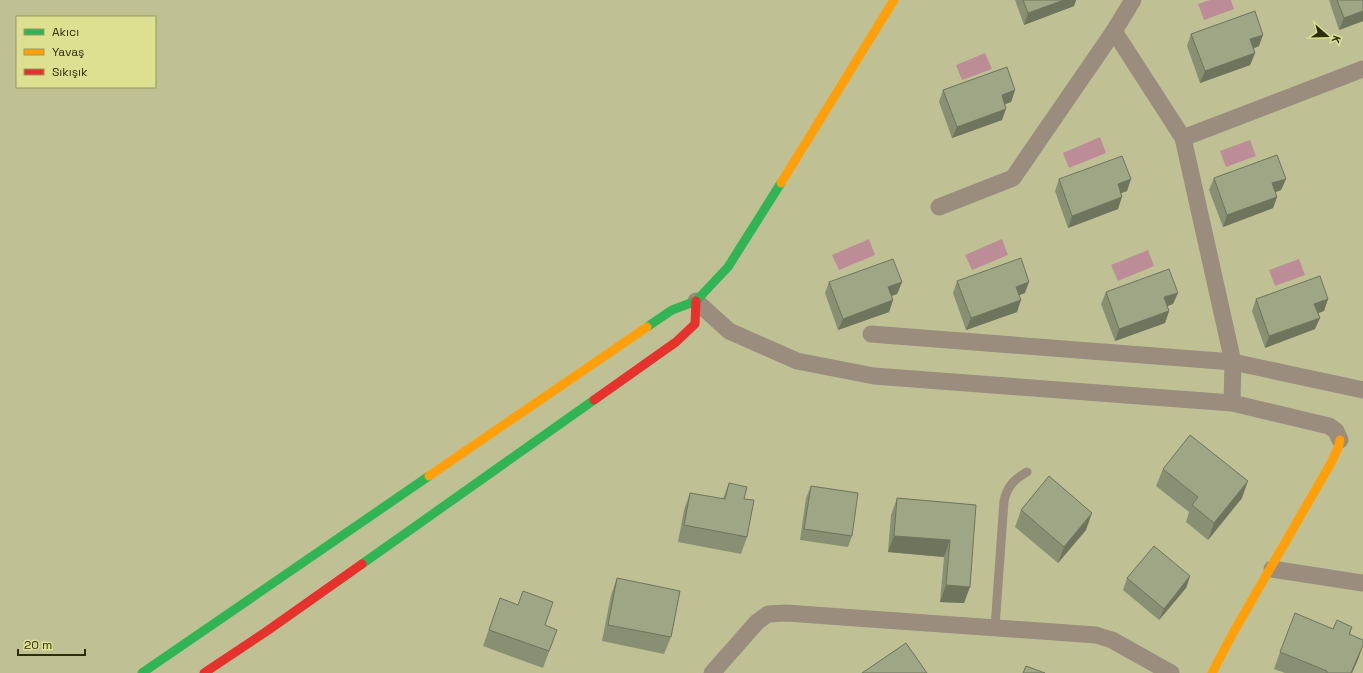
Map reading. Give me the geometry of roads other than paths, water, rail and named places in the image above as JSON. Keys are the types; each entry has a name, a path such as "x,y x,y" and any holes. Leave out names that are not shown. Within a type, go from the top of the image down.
{"main road":[{"path":"142,673 672,310 696,301 728,267 894,0"},
{"path":"204,673 267,631 676,342 695,324 696,301"},
{"path":"1212,673 1233,633 1272,569 1331,463 1340,440"}],"street":[{"path":"939,207 1013,178 1114,31 1133,0"},
{"path":"1114,31 1183,138 1233,362 1232,403"},
{"path":"1183,138 1363,69"},
{"path":"696,301 729,331 797,361 874,376 1232,403 1329,426 1336,431 1340,440"},
{"path":"871,334 1233,362 1363,390"},
{"path":"1272,569 1363,583"},
{"path":"712,673 757,622 768,614 786,613 1096,635 1112,640 1171,673"}],"lane":[{"path":"995,627 1004,501 1006,492 1011,484 1018,477 1027,472"}]}
